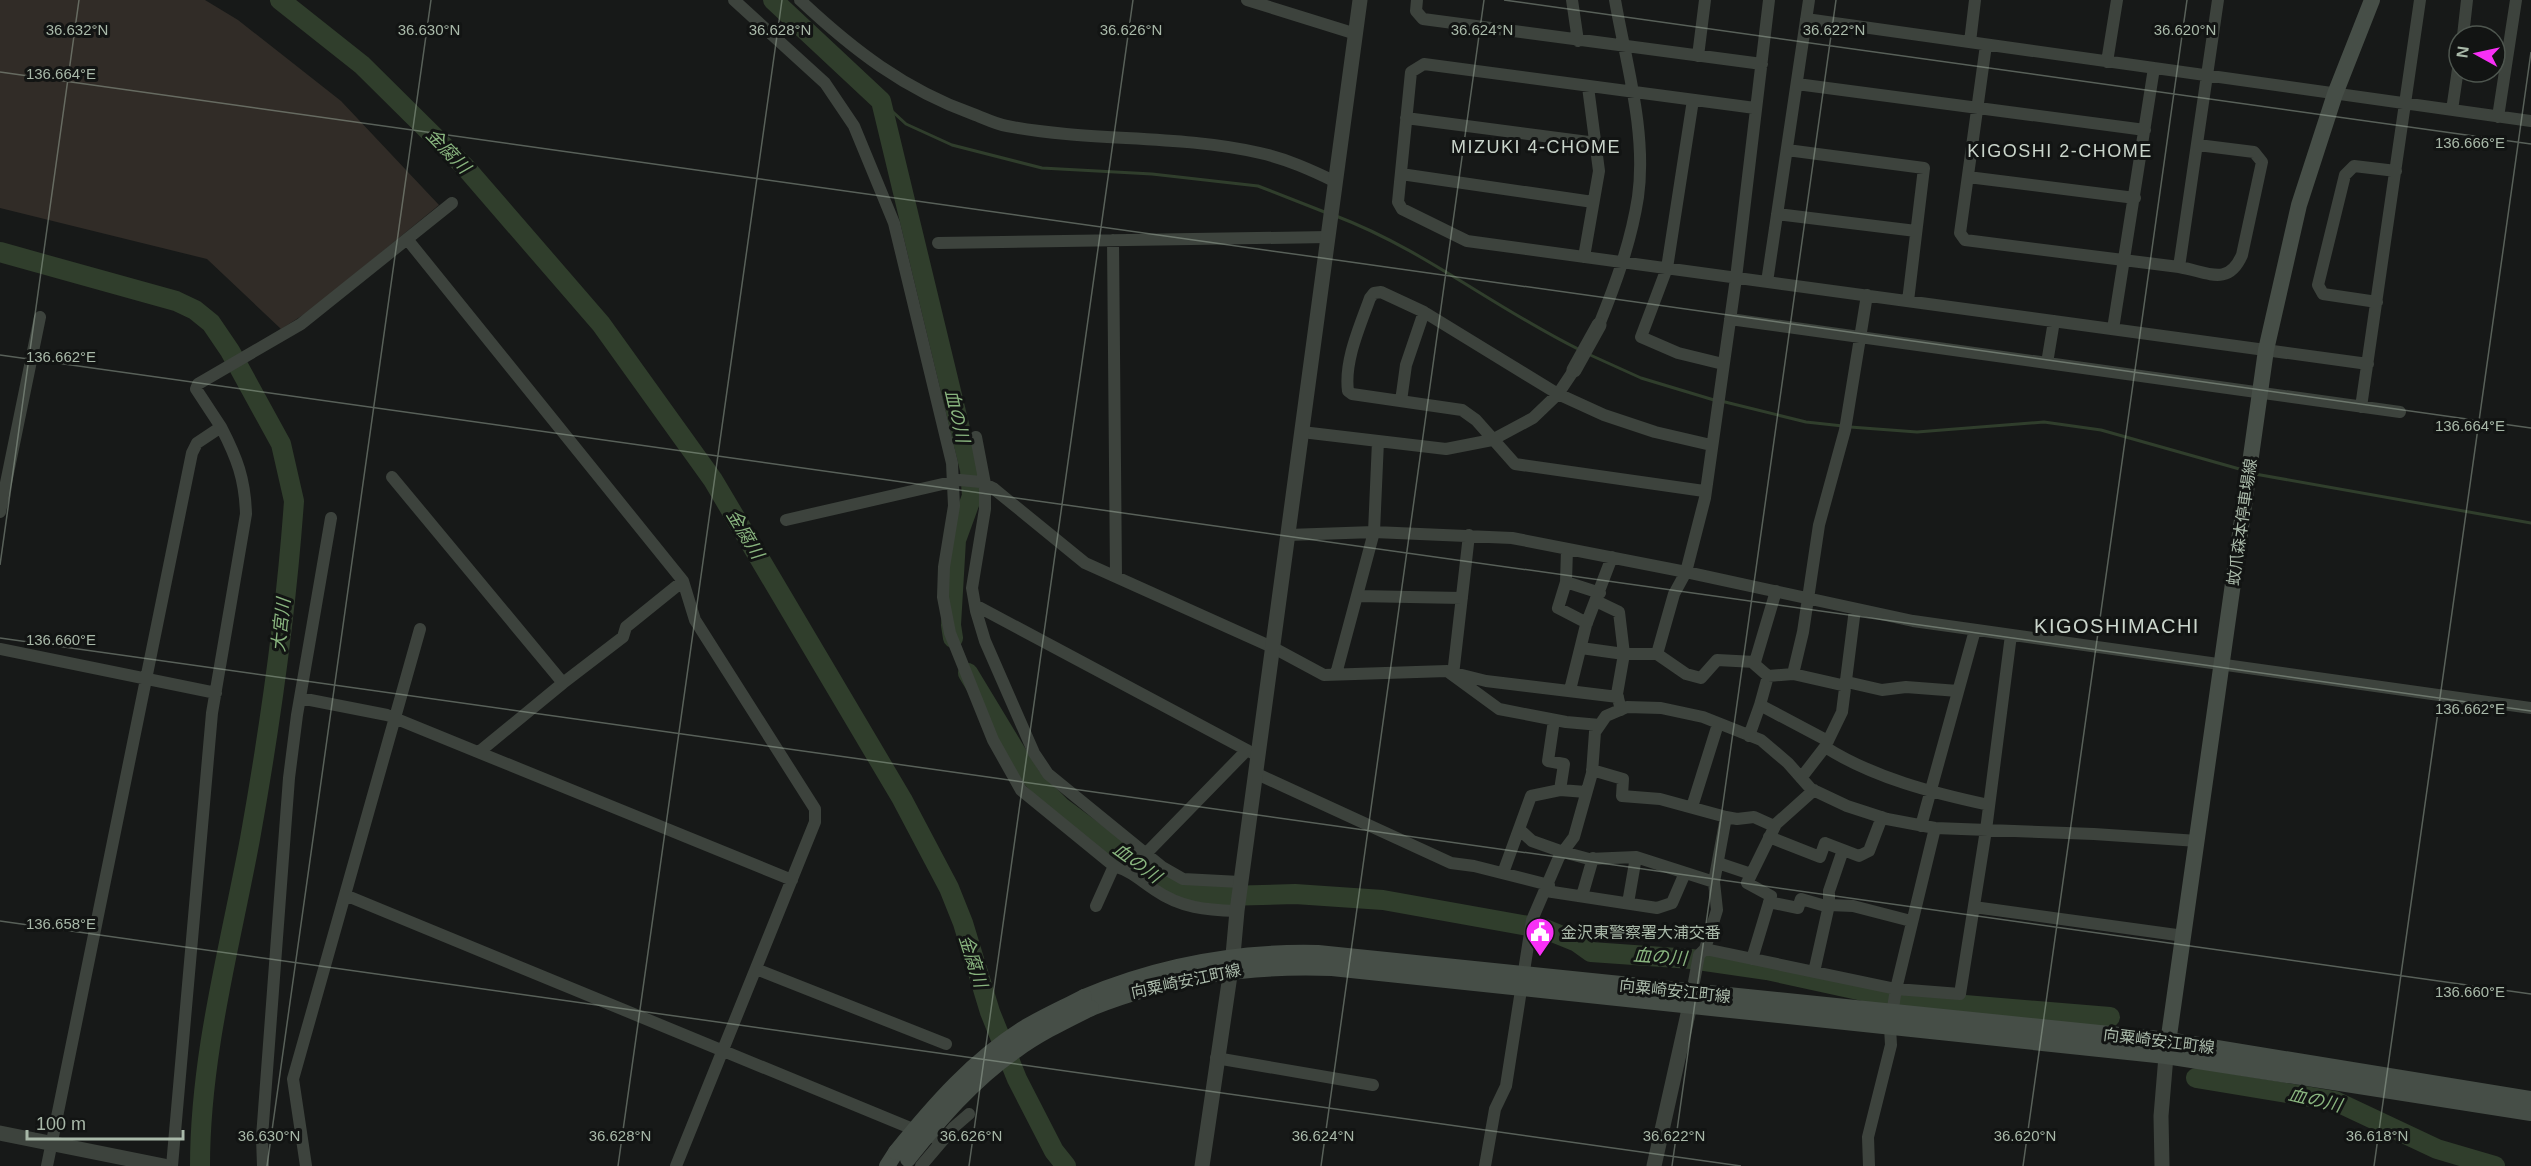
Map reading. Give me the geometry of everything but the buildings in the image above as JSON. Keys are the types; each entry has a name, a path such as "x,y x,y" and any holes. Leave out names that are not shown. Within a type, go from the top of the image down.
{"main road":[{"name":"蚊爪森本停車場線","path":"2167,1048 2266,350 2300,205 2335,94 2372,0"},
{"name":"向粟崎安江町線","path":"903,1162 938,1101 990,1053 1026,1028 1151,972 1232,962 1275,952 1318,953 1522,981 1691,1000 1891,1018 2167,1048 2531,1099"},
{"name":"向粟崎安江町線","path":"2167,1048 2531,1113"}],"street":[{"path":"734,0 825,83 854,126 894,223 956,481 944,567 943,597 950,633 993,740 1022,790 1114,866 1130,870 1154,890 1181,905 1205,910 1237,910"},
{"path":"800,0 838,36 874,64 911,88 953,107 1005,126 1082,136 1236,149 1296,164 1336,182"},
{"path":"1247,0 1356,34"},
{"path":"1202,1166 1216,1058 1232,962 1255,773 1253,753 1272,647 1288,535 1360,0"},
{"path":"1417,0 1416,11 1423,19 1762,64"},
{"path":"1572,0 1578,41"},
{"path":"1302,432 1446,449 1492,440 1533,418 1558,394 1599,325 1624,262 1638,195 1639,144 1615,0"},
{"path":"1698,56 1705,0"},
{"path":"1657,654 1674,594 1686,572 1704,491 1736,278 1769,0"},
{"path":"1767,282 1809,0"},
{"path":"1970,42 1975,0"},
{"path":"2107,62 2117,0"},
{"path":"2179,267 2198,146 2205,75 2218,0"},
{"path":"2361,406 2420,0"},
{"path":"2465,24 2468,0"},
{"path":"2498,117 2516,0"},
{"path":"1806,19 2531,121"},
{"path":"1986,45 1960,233 1965,240 2179,267 2223,275 2236,268 2242,255 2262,162 2253,152 2198,146"},
{"path":"1755,108 1424,64 1411,72 1398,202 1402,209 1467,241 2368,364"},
{"path":"2113,329 2154,68"},
{"path":"1797,84 2145,130"},
{"path":"2452,110 2456,84"},
{"path":"1584,257 1599,171 1588,87"},
{"path":"1693,100 1667,268 1641,337 1678,353 1723,364"},
{"path":"1406,118 1596,143"},
{"path":"1787,150 1924,168 1908,301"},
{"path":"2377,302 2323,294 2318,285 2326,242 2347,172 2359,166 2396,171"},
{"path":"1401,174 1593,202"},
{"path":"1968,177 2135,198"},
{"path":"172,1166 199,855 216,693 246,514 245,482 233,449 196,389 198,384 301,324 452,203"},
{"path":"1778,214 1916,231"},
{"path":"938,243 1113,240 1329,231"},
{"path":"407,239 683,581 695,620 814,809 815,822 676,1166"},
{"path":"1113,240 1116,576"},
{"path":"1704,491 1515,464 1476,420 1462,410 1352,394 1348,391 1346,382 1354,341 1374,293 1381,292 1424,312 1558,394 1604,415 1655,432 1711,445"},
{"path":"1793,674 1803,632 1806,597 1819,525 1845,430 1867,295"},
{"path":"1401,401 1406,365 1424,312"},
{"path":"0,512 40,317"},
{"path":"1730,319 2400,412"},
{"path":"2048,363 2054,321"},
{"path":"47,1166 192,453 197,443 220,427"},
{"path":"976,437 986,509 972,588 975,605 985,641 1034,753 1048,774 1161,867 1183,879 1240,882"},
{"path":"1336,674 1374,532 1378,441"},
{"path":"392,477 563,683"},
{"path":"786,520 956,481 983,483 1085,563 1272,647 1324,675 1427,669 1448,671 1499,709 1554,720 1600,725"},
{"path":"264,1166 262,1137 288,802 300,698 332,519"},
{"path":"1288,535 1374,532 1512,538 1686,572 1855,609 1975,630 2531,708"},
{"path":"1453,674 1469,535"},
{"path":"1567,549 1566,582 1558,608 1587,623"},
{"path":"1570,690 1576,658 1587,623 1612,557"},
{"path":"479,752 623,637 626,627 683,581"},
{"path":"1566,582 1598,597 1619,612 1624,654 1618,697 1621,710"},
{"path":"1752,662 1755,662 1764,638 1776,591"},
{"path":"1357,596 1462,598"},
{"path":"975,605 1253,753"},
{"path":"1801,778 1827,744 1842,712 1855,609"},
{"path":"306,1166 293,1079 420,629"},
{"path":"1921,826 1975,630"},
{"path":"1700,956 1752,959 1896,990 1960,994 1986,830 2011,635"},
{"path":"1581,648 1624,654 1657,654 1686,674 1701,678 1717,660 1752,662 1768,676 1793,674 1882,690 1906,687 1958,691"},
{"path":"0,649 216,693"},
{"path":"1453,674 1546,690 1570,690 1618,697"},
{"path":"1749,736 1768,676"},
{"path":"300,698 395,718 792,880"},
{"path":"1760,705 1827,744 1845,760 1930,792 1989,805"},
{"path":"1485,1166 1495,1109 1506,1086 1531,928 1563,852 1574,837 1592,770 1594,732 1606,716 1621,710 1661,708 1703,717 1761,740 1814,790 1847,806 1921,826 2198,841"},
{"path":"1554,720 1548,761 1564,764 1560,790"},
{"path":"1692,807 1718,724"},
{"path":"1130,870 1145,853 1253,753"},
{"path":"1592,770 1623,779 1622,796 1660,799 1737,819 1754,817 1772,832 1820,857 1825,843 1859,856 1869,851 1882,817"},
{"path":"1255,773 1451,863 1503,873 1547,888 1657,908 1672,903 1684,873"},
{"path":"1503,873 1531,796 1560,790 1586,792"},
{"path":"1752,959 1771,896 1747,883 1772,832 1814,790"},
{"path":"1654,1166 1700,956 1717,910 1714,882 1726,817"},
{"path":"1869,1166 1868,1137 1892,1045 1891,1018 1896,990 1935,828"},
{"path":"1519,829 1532,841 1563,852 1593,858 1636,857 1714,882"},
{"path":"1814,972 1829,906 1829,891 1843,850"},
{"path":"1628,903 1636,857"},
{"path":"1582,896 1593,858"},
{"path":"1718,863 1751,874"},
{"path":"1096,906 1114,866"},
{"path":"345,895 942,1141"},
{"path":"1769,902 1798,908 1801,899 1829,906 1853,906 1911,921"},
{"path":"1974,907 2184,936"},
{"path":"756,969 946,1044"},
{"path":"2162,1166 2160,1116 2167,1048"},
{"path":"1216,1058 1373,1085"},
{"path":"903,1162 942,1141 969,1114"},
{"path":"0,1133 164,1166"}],"shaded area":[{"path":"0,0 205,0 238,20 341,101 439,205 311,310 281,329 207,259 0,208"}],"waterway":[{"name":"金腐川","path":"280,0 362,65 466,168 601,324 713,480 902,799 949,888 963,923 990,1012 1017,1079 1054,1151 1066,1166"},
{"name":"血の川","path":"773,0 881,101 970,470 972,496 956,540 951,625 953,638"},
{"path":"881,101 906,124 952,145 1042,168 1152,174 1258,186 1327,213"},
{"path":"1336,216 1399,245 1580,350"},
{"name":"大宮川","path":"0,252 176,301 195,310 211,323 230,351 281,444 294,501 282,628 264,755 250,839 217,1001 205,1083 200,1166"},
{"path":"1588,354 1641,378 1714,400"},
{"path":"1721,401 1806,422 1843,426"},
{"path":"1850,427 1917,432 2044,422 2101,430 2243,470"},
{"path":"2255,474 2531,523"},
{"name":"血の川","path":"968,673 1031,777 1061,807 1163,883 1181,892 1223,896 1295,894 1383,900 1545,929 1577,942 1591,952 1691,959 1767,970 1886,996 1941,1003 2110,1017"},
{"name":"血の川","path":"2196,1078 2335,1101 2437,1149 2495,1166"}],"place":[{"name":"金沢東警察署大浦交番","path":"1540,958"}],"district":[{"name":"MIZUKI 4-CHOME","path":"1536,147"},
{"name":"KIGOSHI 2-CHOME","path":"2060,151"},
{"name":"KIGOSHIMACHI","path":"2117,626"}]}
